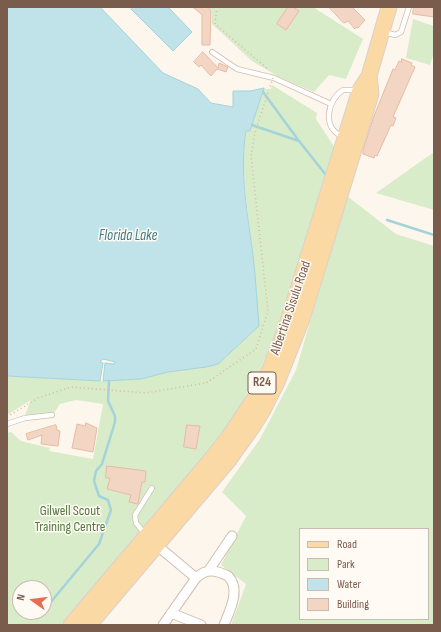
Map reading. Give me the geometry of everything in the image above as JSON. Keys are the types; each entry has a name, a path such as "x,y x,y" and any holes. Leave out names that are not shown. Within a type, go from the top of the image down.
{"main road":[{"name":"Albertina Sisulu Road","path":"70,625 242,442 253,426 277,382 302,319 389,7"},
{"name":"Albertina Sisulu Road","path":"89,625 151,540 229,438 256,396 271,367 286,328 346,137 365,92"}],"street":[{"path":"163,625 196,578 201,573 209,570 232,536"},
{"path":"151,540 196,578"},
{"path":"209,570 223,574 233,582 234,596 224,625"},
{"path":"171,613 201,625"}],"lane":[{"path":"382,32 395,35 401,32 409,7"},
{"path":"212,52 237,69 274,78 331,104"},
{"path":"346,137 336,133 331,127 328,117 331,104 334,97 343,90 350,88 365,92"},
{"path":"7,424 25,418 52,415"},
{"path":"151,540 138,527 135,515 152,488"}],"path":[{"path":"7,417 38,398 71,386 146,393 206,383 256,349 268,311 251,156 255,132 274,75 215,24 216,7"}],"green space":[{"path":"209,7 313,7 363,39 346,79 329,75 314,92 279,77 252,61 212,24 212,11"},
{"path":"413,19 434,26 434,52 430,65 406,58"},
{"name":"Gilwell Scout Training Centre","path":"272,85 317,113 316,119 335,148 279,333 229,427 145,529 61,625 7,625 7,433 11,432 21,441 50,448 49,451 93,459 103,404 76,400 60,404 54,413 25,415 31,400 7,415 7,376 100,381 141,379 168,372 206,367 218,364 258,327 254,268 245,190 244,146 246,132 250,131 264,88 270,91"},
{"path":"434,152 434,210 376,193"},
{"path":"347,196 396,234 434,246 434,625 231,625 246,584 221,565 246,516 222,492 260,439 296,370"}],"water":[{"name":"Florida Lake","path":"7,7 100,7 163,73 198,89 211,103 233,107 233,91 250,91 264,88 250,131 246,131 243,162 259,326 218,364 168,372 141,379 103,381 105,363 114,364 115,362 103,359 100,362 103,363 100,381 7,376"},
{"path":"133,7 168,7 192,32 173,51 131,9"}],"building":[{"path":"193,7 208,7 211,11 210,45 202,45 202,15"},
{"path":"288,7 293,7 299,11 286,30 277,24"},
{"path":"329,7 352,7 365,20 358,28 356,27 355,29 348,21 344,23"},
{"path":"414,7 434,7 434,17 413,14"},
{"path":"203,52 218,68 219,63 228,67 226,72 217,69 211,76 201,65 199,67 194,62"},
{"path":"402,59 412,63 411,65 415,67 393,117 396,118 393,126 391,125 377,156 375,155 374,158 363,154 363,150 374,116 393,69 395,70 399,61 401,62"},
{"path":"86,423 97,428 93,452 72,448 77,424 85,426"},
{"path":"56,425 57,430 60,431 58,446 41,444 42,435 28,440 26,434"},
{"path":"187,425 200,426 196,449 184,447"},
{"path":"107,466 146,471 145,482 142,482 138,504 129,502 131,495 107,489 110,478 106,478"}],"waterway":[{"path":"263,92 299,141"},
{"path":"252,125 299,141 326,175"},
{"path":"387,220 434,235"},
{"path":"52,601 99,544 111,510 108,500 99,496 94,481 96,471 102,464 115,422 115,416 108,401 109,381"}]}
